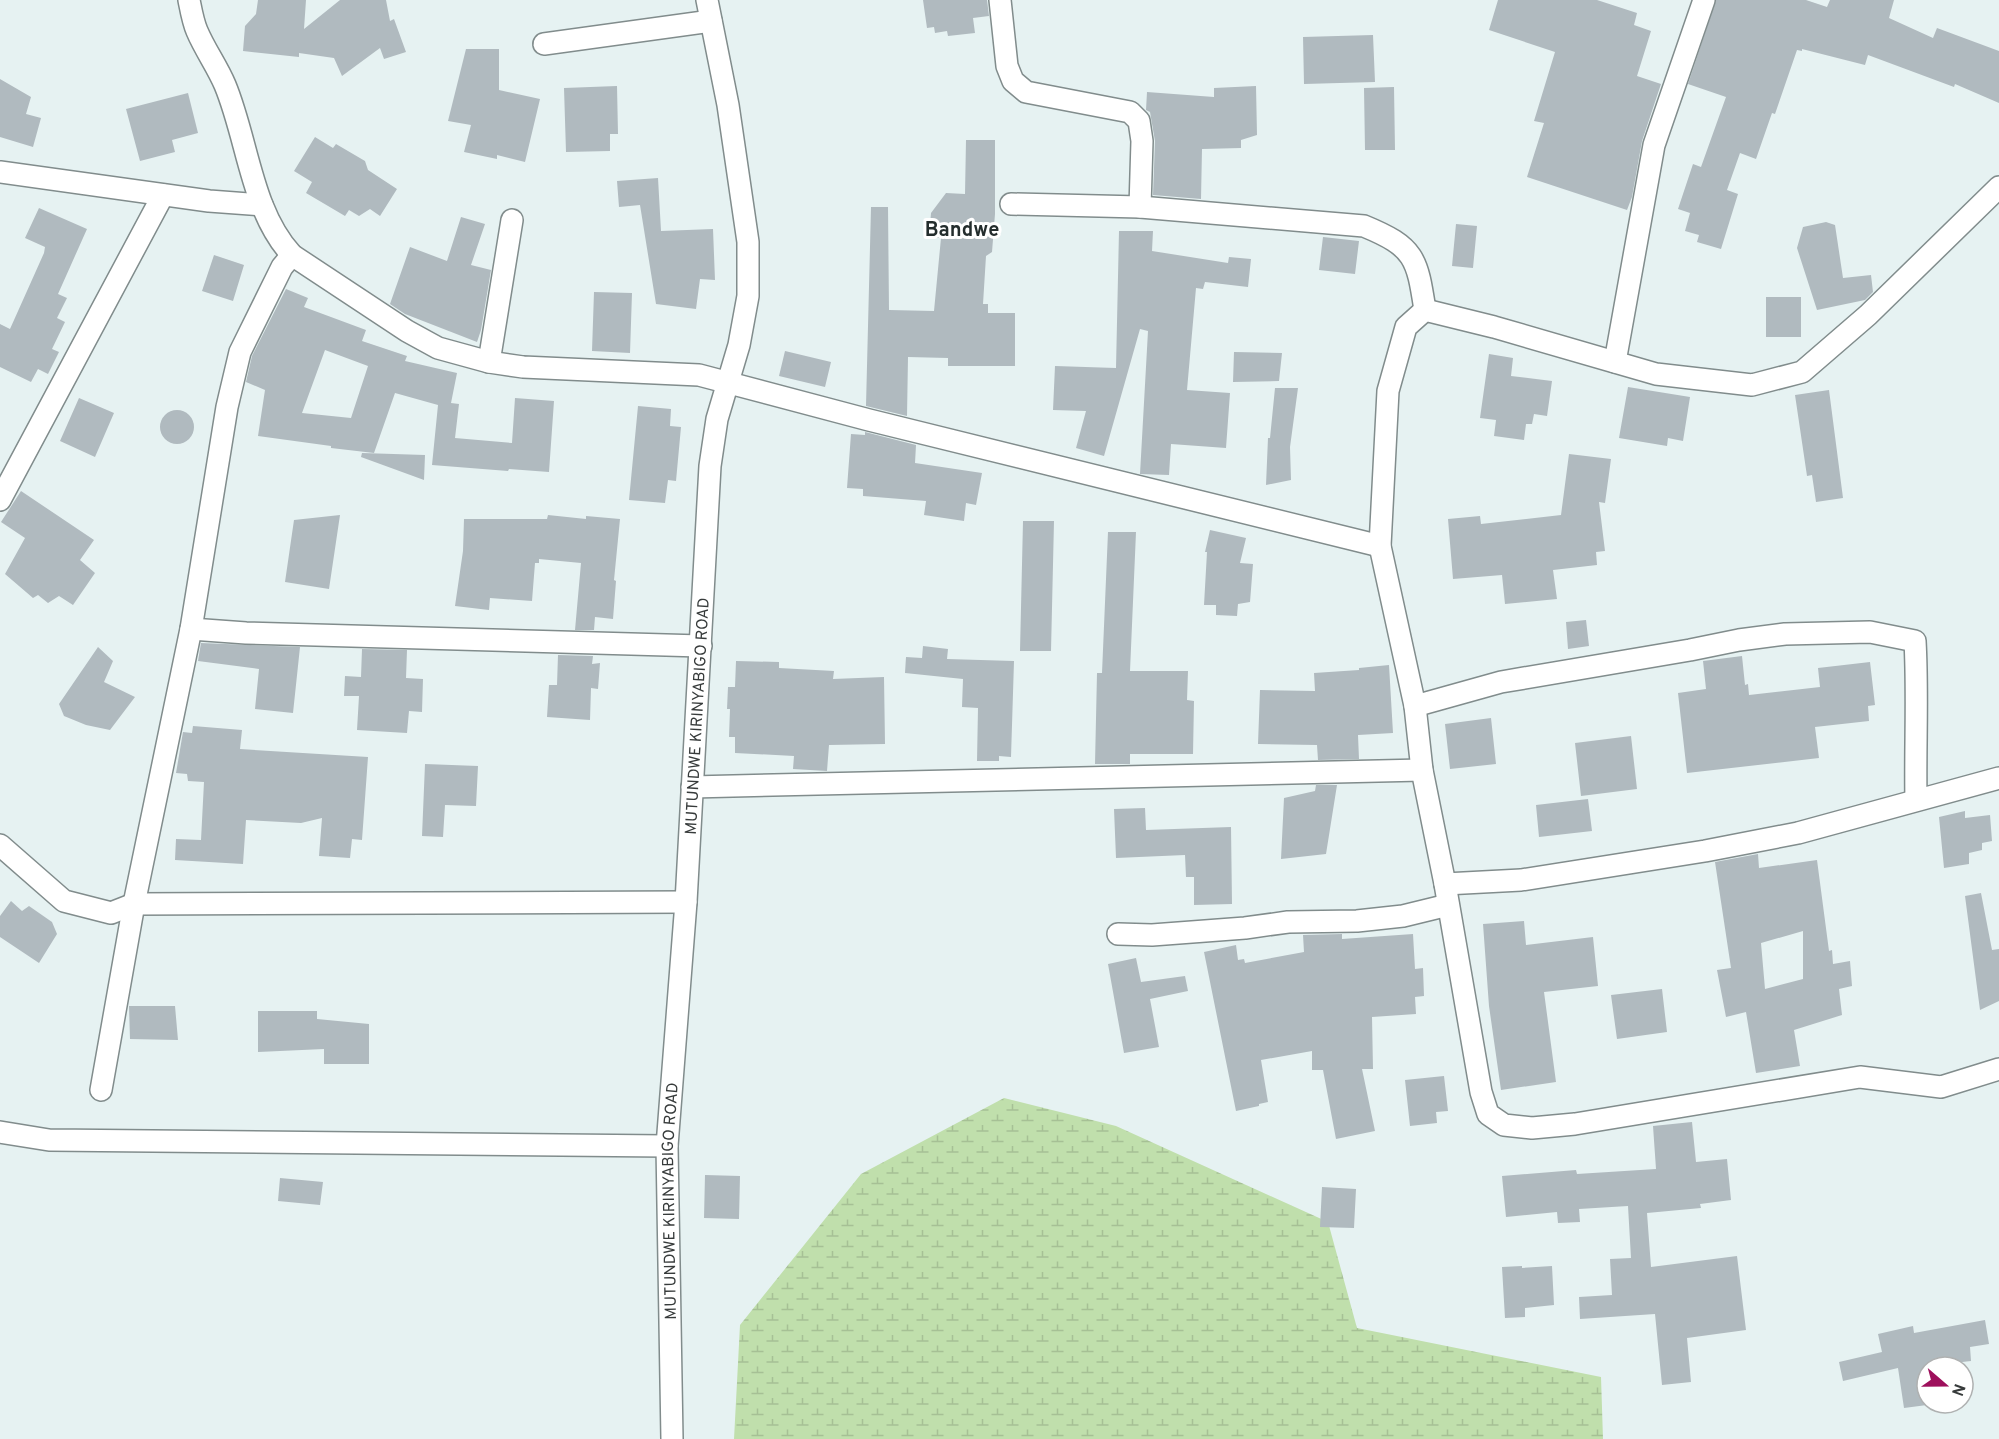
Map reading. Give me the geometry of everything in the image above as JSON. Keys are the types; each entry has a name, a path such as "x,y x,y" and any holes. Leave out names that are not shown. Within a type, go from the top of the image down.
{"street":[{"path":"189,0 196,30 225,84 261,205 279,241 292,255 407,331 438,348 489,362 523,367 699,375 869,420 1380,546"},
{"name":"MUTUNDWE KIRINYABIGO ROAD","path":"672,1439 667,1146 686,902 711,466 717,419 739,345 748,296 748,242 728,105 707,0"},
{"path":"1000,0 1007,66 1013,81 1026,92 1130,112 1139,121 1142,141 1140,207"},
{"path":"1615,362 1654,145 1704,0"},
{"path":"544,44 711,21"},
{"path":"0,172 163,195 261,205"},
{"path":"1425,310 1494,327 1656,374 1752,385 1802,372 1868,315 1999,187"},
{"path":"0,500 163,195"},
{"path":"1011,204 1140,207 1364,226 1387,235 1406,249 1419,269 1425,310"},
{"path":"489,362 512,220"},
{"path":"101,1090 134,904 191,628 227,407 240,352 282,267 292,255"},
{"path":"1425,310 1406,327 1388,391 1380,546 1415,706 1422,770 1447,895 1481,1092 1488,1114 1504,1125 1532,1128 1575,1124 1860,1077 1941,1086 1999,1069"},
{"path":"191,628 246,633 701,646"},
{"path":"1415,706 1501,682 1739,640 1785,634 1870,632 1916,641 1918,681 1915,747 1916,800"},
{"path":"692,787 1422,770"},
{"path":"1118,934 1152,935 1245,928 1288,922 1356,921 1403,916 1447,895 1521,880 1798,833 1999,778"},
{"path":"0,846 64,901 111,913 134,904 686,902"},
{"path":"0,1132 49,1140 667,1146"}],"green space":[{"path":"1004,1098 1116,1126 1328,1222 1357,1328 1601,1377 1603,1439 734,1439 740,1325 861,1174"}],"building":[{"path":"258,0 306,0 304,29 340,0 386,0 390,21 394,19 406,52 384,59 380,48 342,76 334,58 299,53 299,57 243,51 245,26 256,14"},
{"path":"923,0 987,0 989,16 973,18 975,33 948,36 947,31 935,33 934,27 927,28"},
{"path":"1498,0 1597,0 1637,13 1634,25 1651,31 1637,76 1661,84 1642,141 1632,197 1627,210 1527,177 1544,123 1534,121 1555,52 1489,30"},
{"path":"1716,0 1806,0 1827,7 1830,0 1894,0 1889,18 1933,38 1937,28 1999,51 1999,103 1955,84 1954,87 1868,55 1865,65 1802,49 1802,51 1797,50 1775,114 1772,113 1756,159 1740,153 1727,190 1738,194 1721,249 1697,242 1699,235 1685,231 1690,213 1678,209 1693,164 1701,167 1726,97 1688,84"},
{"path":"1373,35 1375,82 1304,84 1303,37"},
{"path":"466,49 499,49 499,90 540,99 525,162 497,155 497,159 464,152 471,125 448,121"},
{"path":"0,79 31,97 26,114 41,118 33,147 0,137"},
{"path":"617,86 618,134 610,134 610,151 566,152 564,88"},
{"path":"1256,86 1257,135 1241,140 1241,148 1202,149 1201,199 1153,195 1155,141 1150,112 1146,110 1147,92 1214,97 1214,88"},
{"path":"1394,87 1395,150 1365,150 1364,88"},
{"path":"188,93 198,133 172,140 175,152 140,161 126,109"},
{"path":"315,137 333,148 336,144 365,161 368,170 397,189 380,216 370,209 359,216 349,210 345,216 306,193 312,182 294,171"},
{"path":"966,140 995,140 995,214 992,252 986,256 983,304 988,304 988,313 1015,313 1015,366 948,366 948,358 908,357 907,416 866,406 871,207 888,207 889,310 934,311 941,238 929,237 931,213 946,193 965,194"},
{"path":"658,178 661,231 713,229 715,280 700,279 696,309 656,304 640,205 619,207 617,181"},
{"path":"39,208 87,229 58,294 67,298 57,318 65,322 52,349 59,352 48,374 38,369 31,382 0,367 0,324 10,329 44,253 45,247 25,238"},
{"path":"461,217 485,224 471,265 491,270 477,342 405,314 390,304 410,247 447,261"},
{"path":"1826,222 1835,225 1843,278 1871,275 1873,292 1865,300 1817,310 1797,248 1803,227"},
{"path":"1456,224 1477,226 1473,268 1452,266"},
{"path":"1119,231 1153,231 1152,251 1228,263 1229,257 1251,259 1248,287 1205,282 1203,289 1196,288 1187,390 1230,393 1226,448 1171,444 1169,475 1140,474 1148,331 1140,329 1104,456 1076,448 1086,411 1053,410 1055,366 1116,368"},
{"path":"1323,237 1359,241 1355,274 1319,270"},
{"path":"214,255 244,265 233,301 202,291"},
{"path":"286,289 308,298 304,307 366,330 362,341 407,356 405,361 457,373 451,403 459,404 455,438 512,443 515,398 554,401 549,472 432,465 438,405 395,393 374,453 258,436 265,390 246,382 252,356","holes":["325,350 368,366 351,418 302,413"]},
{"path":"594,292 632,293 630,353 592,351"},
{"path":"1766,297 1801,297 1801,337 1766,337"},
{"path":"785,351 831,362 825,387 779,376"},
{"path":"1234,352 1282,353 1279,381 1233,382"},
{"path":"1489,354 1513,358 1511,376 1552,381 1547,416 1534,414 1532,424 1526,424 1524,440 1494,436 1496,420 1480,418"},
{"path":"1628,387 1690,397 1683,441 1668,438 1667,446 1619,438"},
{"path":"1275,388 1298,388 1290,447 1291,480 1266,485 1268,438 1270,438"},
{"path":"1829,390 1843,498 1816,502 1812,475 1807,476 1795,395"},
{"path":"79,398 114,413 95,457 60,441"},
{"path":"638,406 671,409 670,426 681,427 676,481 668,480 665,503 629,500"},
{"path":"177,410 189,415 194,427 189,439 177,444 165,439 160,427 165,415"},
{"path":"865,432 916,445 915,463 982,473 976,505 966,503 964,521 924,515 926,501 863,496 863,489 847,488 851,434 865,435"},
{"path":"362,453 425,455 424,480 361,457"},
{"path":"1569,454 1611,459 1605,503 1599,502 1605,551 1596,552 1597,565 1553,570 1557,599 1505,604 1502,575 1453,579 1448,519 1480,516 1481,524 1561,515"},
{"path":"21,491 94,540 80,560 95,573 73,605 59,596 48,603 38,595 33,598 5,574 25,538 1,522"},
{"path":"340,515 329,589 285,582 294,520"},
{"path":"548,515 586,519 586,516 620,519 613,619 595,617 594,630 575,630 581,563 539,559 539,563 535,563 532,601 490,598 489,610 455,606 463,551 464,519 547,519"},
{"path":"1023,521 1054,521 1051,651 1020,651"},
{"path":"1210,530 1246,538 1240,563 1253,564 1250,602 1238,604 1237,616 1216,615 1216,605 1204,605 1207,552 1205,552"},
{"path":"1108,532 1136,532 1130,671 1188,671 1187,700 1194,701 1193,754 1130,754 1130,764 1095,764 1097,673 1102,673"},
{"path":"1586,620 1589,646 1568,649 1566,622"},
{"path":"201,643 300,647 293,713 255,709 259,669 198,661"},
{"path":"923,646 948,649 947,659 1014,661 1011,757 999,756 999,761 977,761 978,708 962,707 963,679 905,673 906,657 922,658"},
{"path":"98,647 113,661 104,682 135,697 110,730 86,725 64,716 59,704"},
{"path":"362,649 407,650 406,678 423,679 422,712 409,711 407,733 357,730 359,696 344,696 345,676 361,677"},
{"path":"558,655 593,656 592,664 600,663 598,689 591,688 590,720 547,717 549,685 557,685"},
{"path":"1742,656 1745,685 1748,684 1749,695 1820,687 1818,668 1870,662 1875,705 1868,706 1869,721 1815,727 1819,758 1687,773 1678,693 1706,689 1703,661"},
{"path":"736,661 779,662 779,668 834,671 833,679 884,677 885,744 829,745 827,771 793,769 794,756 735,753 735,737 729,737 730,709 727,709 728,687 735,687"},
{"path":"1389,665 1393,733 1358,735 1359,759 1318,760 1317,745 1258,744 1260,690 1315,691 1314,673"},
{"path":"1491,718 1496,764 1450,769 1445,724"},
{"path":"193,726 242,730 240,749 368,757 362,840 352,839 350,858 319,856 322,818 301,823 246,820 243,864 175,860 176,839 201,840 204,782 188,781 187,774 176,773 183,732 192,733"},
{"path":"1631,736 1637,789 1581,796 1575,743"},
{"path":"425,764 478,766 476,806 445,805 443,837 422,836"},
{"path":"1316,785 1337,785 1326,854 1281,859 1284,798 1315,791"},
{"path":"1588,799 1592,831 1539,837 1536,805"},
{"path":"1145,808 1146,830 1231,827 1232,904 1194,905 1194,877 1186,877 1185,855 1116,858 1114,809"},
{"path":"1965,811 1965,818 1990,815 1992,841 1982,843 1982,850 1969,853 1969,864 1944,868 1939,817"},
{"path":"1758,854 1759,868 1817,860 1829,951 1832,950 1833,964 1850,961 1852,986 1839,989 1842,1015 1794,1030 1800,1066 1756,1073 1746,1012 1726,1017 1717,970 1731,968 1715,862","holes":["1803,931 1803,979 1765,989 1761,943"]},
{"path":"1981,893 1992,950 1999,949 1999,1001 1980,1010 1965,896"},
{"path":"11,901 22,911 29,906 52,922 57,934 39,963 0,937 0,916"},
{"path":"1524,921 1526,945 1593,937 1598,986 1544,992 1556,1082 1501,1090 1489,1006 1483,924"},
{"path":"1342,934 1342,939 1413,934 1415,969 1423,968 1424,996 1415,997 1416,1014 1372,1017 1373,1069 1362,1069 1375,1131 1336,1139 1323,1070 1312,1070 1312,1051 1261,1060 1268,1102 1236,1111 1204,952 1236,945 1238,960 1244,959 1245,963 1304,952 1303,935"},
{"path":"1136,958 1141,982 1185,976 1188,991 1150,999 1159,1047 1124,1053 1108,964"},
{"path":"1662,989 1667,1032 1617,1039 1611,995"},
{"path":"129,1006 175,1006 178,1040 130,1039"},
{"path":"258,1011 317,1011 317,1019 369,1024 369,1064 324,1064 324,1049 258,1052"},
{"path":"1444,1076 1448,1111 1436,1112 1437,1123 1410,1126 1405,1080"},
{"path":"1692,1122 1696,1162 1727,1159 1731,1200 1700,1204 1701,1208 1647,1213 1651,1267 1737,1256 1746,1330 1687,1338 1691,1382 1662,1385 1655,1314 1580,1319 1579,1297 1612,1295 1610,1259 1631,1258 1628,1206 1579,1209 1580,1222 1558,1223 1557,1212 1506,1217 1502,1176 1576,1170 1577,1174 1656,1169 1653,1126"},
{"path":"705,1175 740,1176 739,1219 704,1218"},
{"path":"280,1178 323,1182 320,1205 278,1201"},
{"path":"1322,1187 1356,1189 1354,1228 1320,1227"},
{"path":"1522,1266 1522,1268 1552,1266 1554,1305 1525,1308 1525,1317 1505,1318 1502,1267"},
{"path":"1985,1320 1989,1344 1970,1347 1971,1355 1915,1355 1915,1407 1904,1408 1898,1368 1843,1381 1839,1362 1882,1352 1878,1334 1913,1326 1914,1333"}],"district":[{"name":"Bandwe","path":"962,229"}]}
